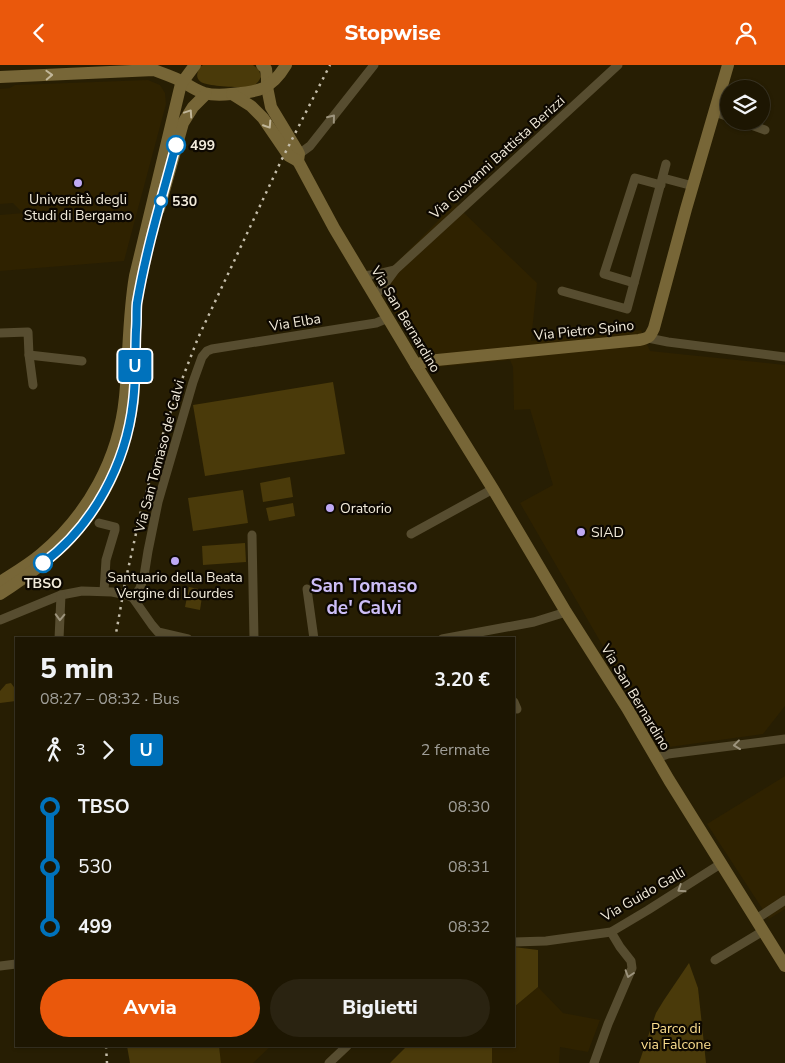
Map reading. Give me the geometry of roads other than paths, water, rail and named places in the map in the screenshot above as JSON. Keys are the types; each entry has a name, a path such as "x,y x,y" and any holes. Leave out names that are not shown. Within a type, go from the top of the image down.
{"main road":[{"path":"0,582 40,555 68,528 90,499 114,448 125,399 133,289 179,93 183,82 195,65"},
{"name":"Via San Bernardino","path":"262,65 266,69 267,87 273,111 299,157 334,228 566,612 785,965"},
{"path":"0,77 154,70 206,94 222,95 253,93 267,87 277,78 286,65"},
{"path":"648,338 654,328 728,65"},
{"path":"0,594 49,559 72,536 104,493 118,461 128,431 133,402 137,307 152,232 183,123 193,107 206,94"},
{"name":"Via San Bernardino","path":"232,94 251,106 263,118 289,156 299,157"},
{"name":"Via Pietro Spino","path":"416,365 426,361 648,338"}],"street":[{"path":"299,157 310,146 374,65"},
{"name":"Via Giovanni Battista Berizzi","path":"375,295 395,270 618,65"},
{"path":"715,112 720,114"},
{"path":"562,291 627,309 666,163"},
{"path":"634,283 604,274 635,178 693,186"},
{"path":"364,276 395,270"},
{"name":"Via Elba","path":"207,351 376,323 388,318"},
{"path":"0,333 28,332 33,385"},
{"name":"Via Pietro Spino","path":"648,338 668,343 785,357"},
{"name":"Via San Tomaso de' Calvi","path":"133,598 140,588 144,576 158,502 193,382 202,357 207,351"},
{"path":"29,355 82,361"},
{"path":"411,534 492,489"},
{"name":"Via San Tomaso de' Calvi","path":"99,523 114,527 116,530 106,560 104,591"},
{"path":"252,535 254,637"},
{"path":"307,589 314,637"},
{"path":"0,620 61,595 82,591 104,591 120,593 133,598 158,632 175,637"},
{"path":"59,637 61,595"},
{"path":"463,637 484,635 566,612"},
{"path":"656,758 668,754 785,739"},
{"name":"Via Guido Galli","path":"515,942 546,941 611,931 722,863"},
{"path":"756,919 785,900"},
{"path":"594,1063 632,968 631,961 611,931"},
{"path":"715,960 763,931"},
{"path":"0,966 15,964"},
{"path":"329,1063 346,1047"}],"railway":[{"path":"115,637 141,511 163,434 181,382 198,338 281,161 330,65"},
{"path":"106,1047 107,1063"}],"place":[{"name":"499","path":"176,145"},
{"name":"Università degli Studi di Bergamo","path":"78,183"},
{"name":"530","path":"161,201"},
{"name":"Oratorio","path":"330,508"},
{"name":"SIAD","path":"581,532"},
{"name":"Santuario della Beata Vergine di Lourdes","path":"175,561"},
{"name":"TBSO","path":"43,563"}],"district":[{"name":"San Tomaso de' Calvi","path":"364,596"}],"park label":[{"name":"Parco di via Falcone","path":"676,1036"}]}
